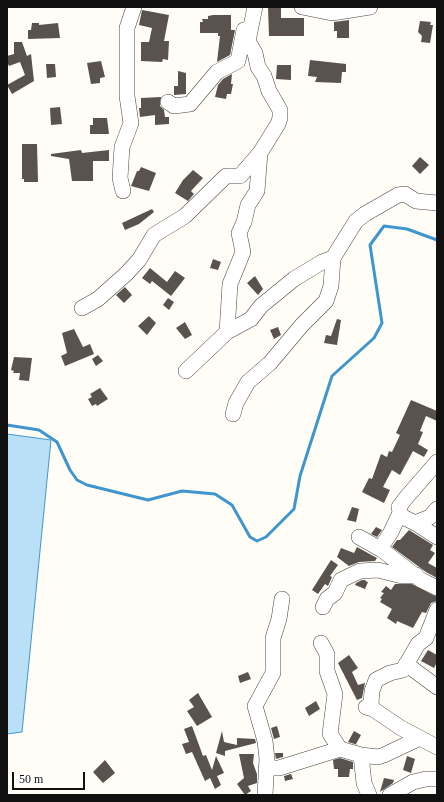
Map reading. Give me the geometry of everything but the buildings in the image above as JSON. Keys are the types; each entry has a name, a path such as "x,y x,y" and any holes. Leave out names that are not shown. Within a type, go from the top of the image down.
{"street":[{"path":"123,191 120,178 122,147 131,123 127,96 126,28 134,7"},
{"path":"82,308 98,299 126,274 139,260 154,235 185,216 226,176 240,176 260,153 278,124 280,110 269,91 264,76 258,67 255,53 246,38 245,7"},
{"path":"168,102 174,106 190,104 217,72 238,61 255,7"},
{"path":"302,7 332,13 370,7"},
{"path":"227,332 230,284 243,252 239,233 244,222 248,205 257,191 260,153"},
{"path":"233,414 236,402 248,382 270,363 326,301 331,286 333,258 341,242 356,221 365,214 398,195 405,194 416,200 437,203"},
{"path":"186,371 227,332 251,318 261,306 294,279 322,262 333,258"},
{"path":"437,462 405,498 399,507 401,516 437,537"},
{"path":"415,523 430,517 437,509"},
{"path":"372,570 400,513"},
{"path":"359,537 382,550 416,575 437,588"},
{"path":"323,607 327,599 335,593 341,580 360,571 382,570 402,576 416,575"},
{"path":"265,795 265,740 255,706 273,674 273,638 279,619 282,599"},
{"path":"437,610 426,638 418,644 402,670 390,673 376,680 372,690 371,704 369,708 437,747"},
{"path":"321,643 327,654 327,671 335,694 330,734 340,749"},
{"path":"406,664 437,687"},
{"path":"266,768 280,768 340,749 372,757 384,755 420,738"},
{"path":"361,755 364,783 369,795"},
{"path":"390,795 421,779 437,779"}],"water":[{"path":"7,434 51,440 22,732 7,734"}],"waterway":[{"path":"7,425 39,430 57,442 70,470 77,480 87,485 148,500 182,491 215,494 232,505 250,537 257,541 266,537 294,509 300,476 332,376 374,338 382,323 370,245 384,226 407,229 437,240"}]}
